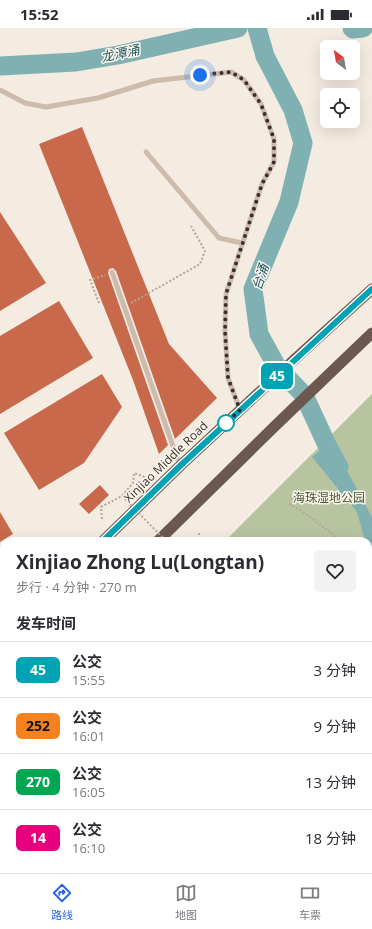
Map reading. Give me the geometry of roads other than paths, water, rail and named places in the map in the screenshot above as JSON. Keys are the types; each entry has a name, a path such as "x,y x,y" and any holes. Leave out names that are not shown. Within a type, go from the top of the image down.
{"highway":[{"name":"Xinjiao Middle Road","path":"107,537 240,410 372,290"},
{"path":"162,537 318,384 372,334"}],"lane":[{"path":"0,90 25,104 46,107 98,98 153,81 231,72 244,80 261,104 274,139 274,162 262,184 226,294 225,331 228,378 240,410"},
{"path":"146,152 219,238 242,244"},
{"path":"112,272 180,466"}],"water":[{"path":"331,441 372,517 372,537 364,537 357,512 312,457"}],"waterway":[{"name":"龙潭涌","path":"0,66 76,62 118,55 238,28"},
{"name":"台涌","path":"257,28 265,56 293,110 303,143 289,202 253,289 259,334 277,367 304,395 339,467"},
{"path":"352,28 363,28"}],"park label":[{"name":"海珠湿地公园","path":"329,498"}]}
